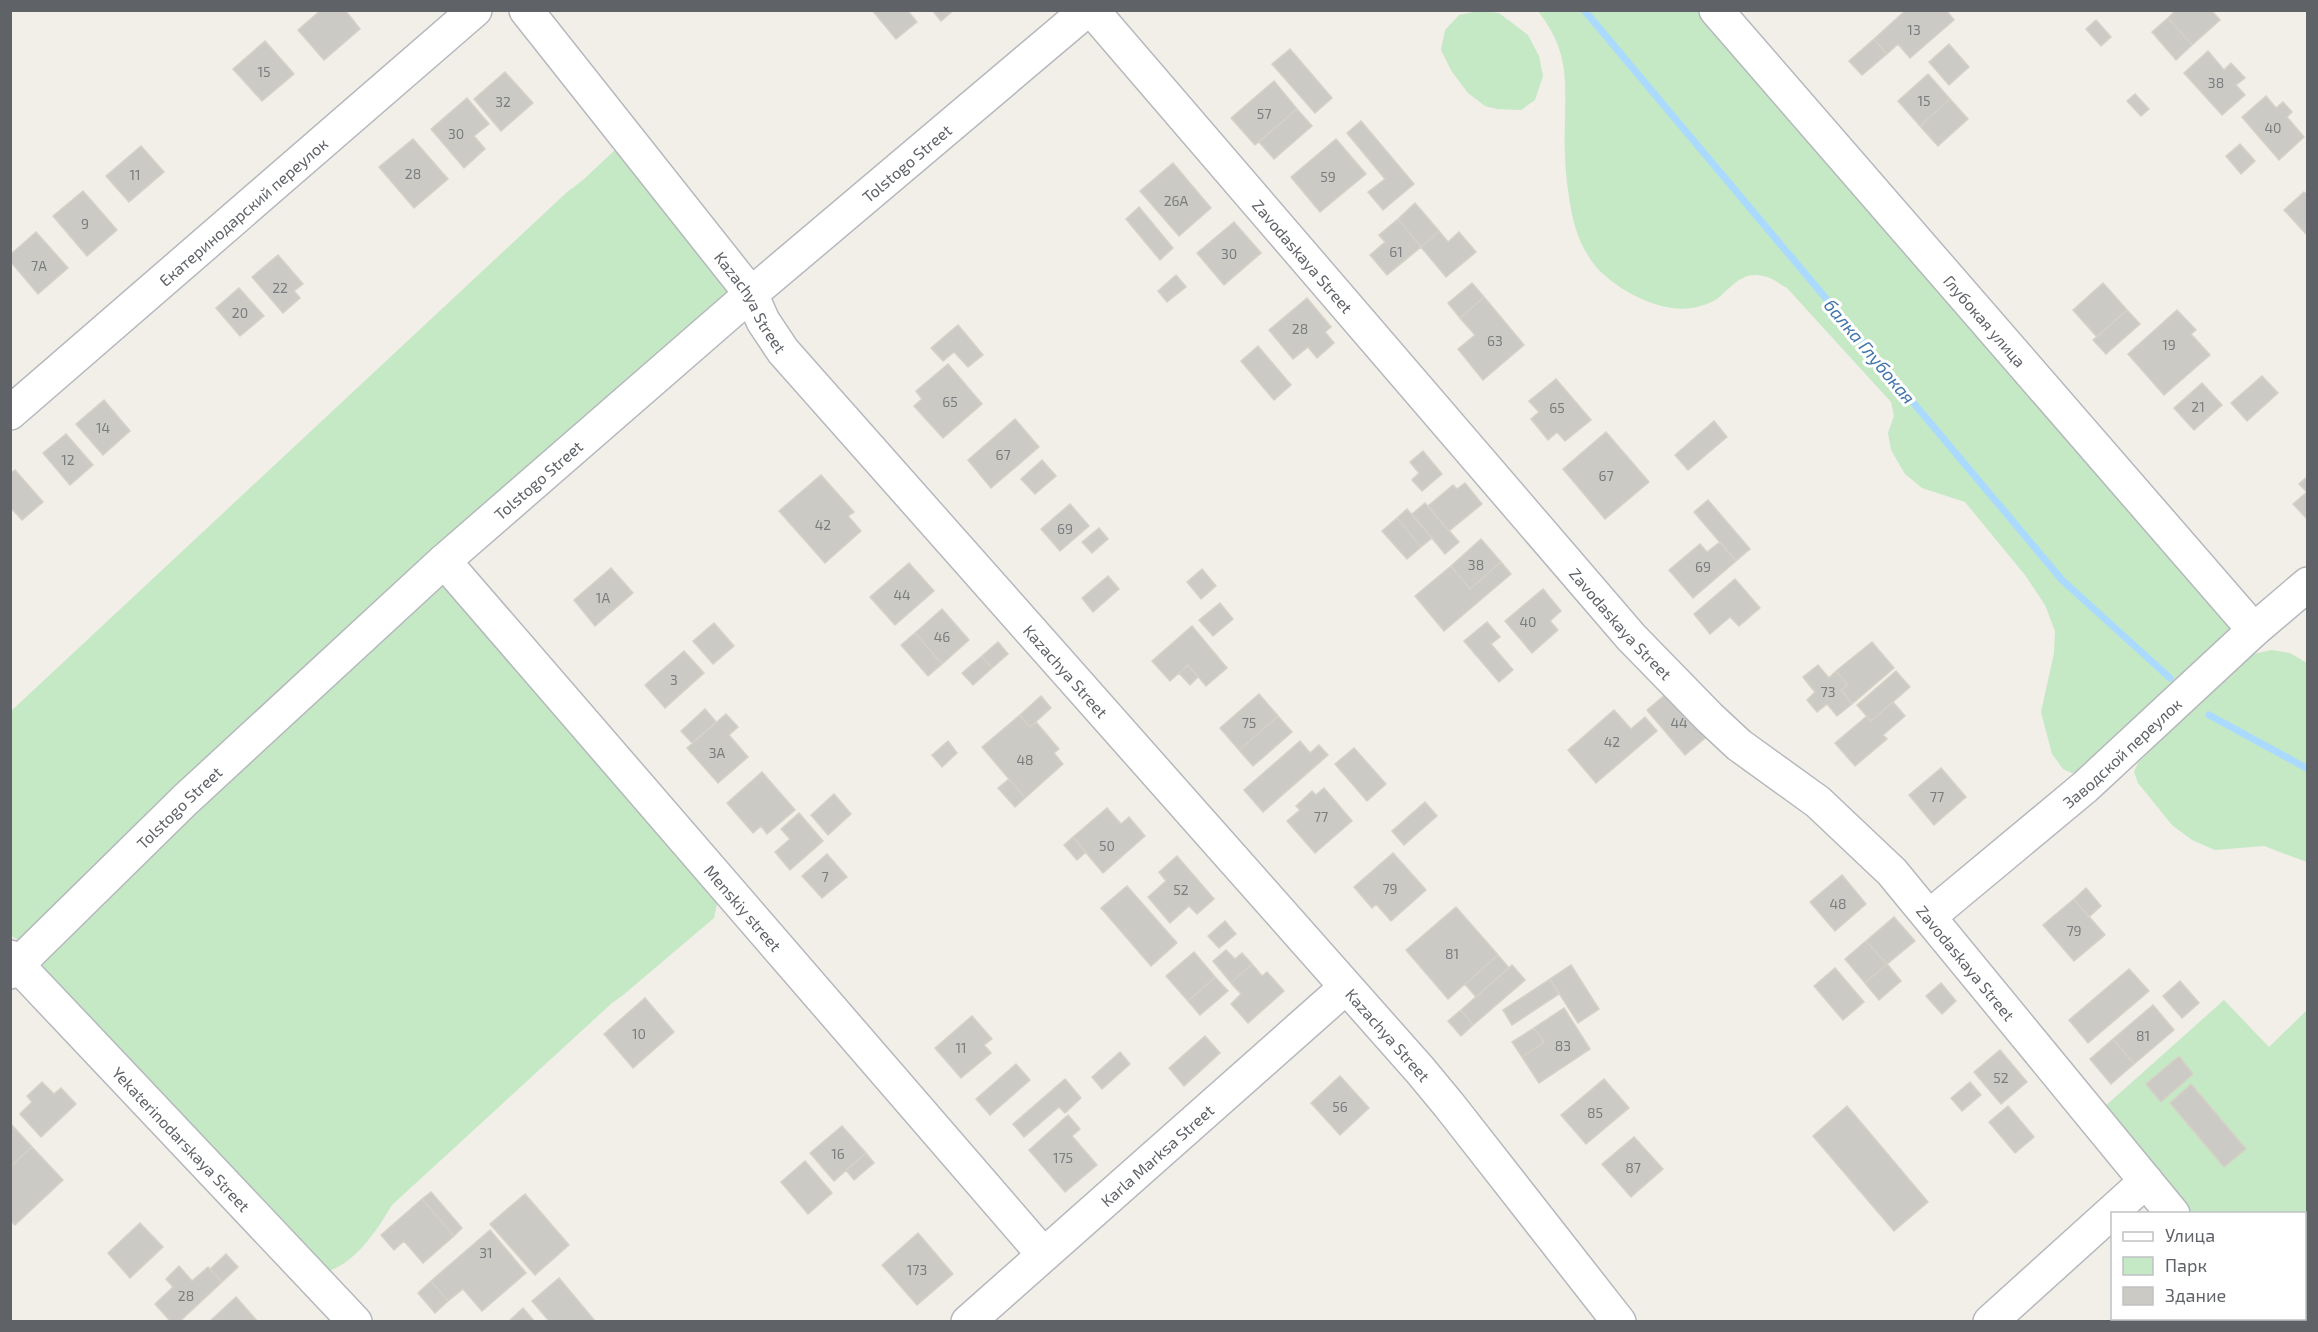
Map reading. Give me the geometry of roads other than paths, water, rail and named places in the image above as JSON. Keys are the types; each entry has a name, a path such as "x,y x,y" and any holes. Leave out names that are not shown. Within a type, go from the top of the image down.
{"street":[{"name":"Екатеринодарский переулок","path":"10,412 475,10"},
{"name":"Kazachya Street","path":"526,10 751,294 763,321 783,351 1449,1105 1619,1322"},
{"name":"Tolstogo Street","path":"13,965 194,792 444,561 751,294 1087,10"},
{"name":"Zavodaskaya Street","path":"1092,10 1631,637 1739,745 1818,802 1892,872 2171,1212"},
{"name":"Глубокая улица","path":"1716,10 2254,630"},
{"name":"Menskiy street","path":"444,561 1043,1254"},
{"name":"Заводской переулок","path":"1930,916 2085,787 2254,630 2307,584"},
{"name":"Yekaterinodarskaya Street","path":"13,965 355,1322"},
{"name":"Karla Marksa Street","path":"973,1320 1043,1254 1345,988"},
{"path":"2112,1212 2146,1181"},
{"path":"1990,1322 2111,1213"}],"waterway":[{"name":"балка Глубокая","path":"1584,10 2062,580 2170,678"},
{"name":"балка Глубокая","path":"2209,715 2308,769"}]}
